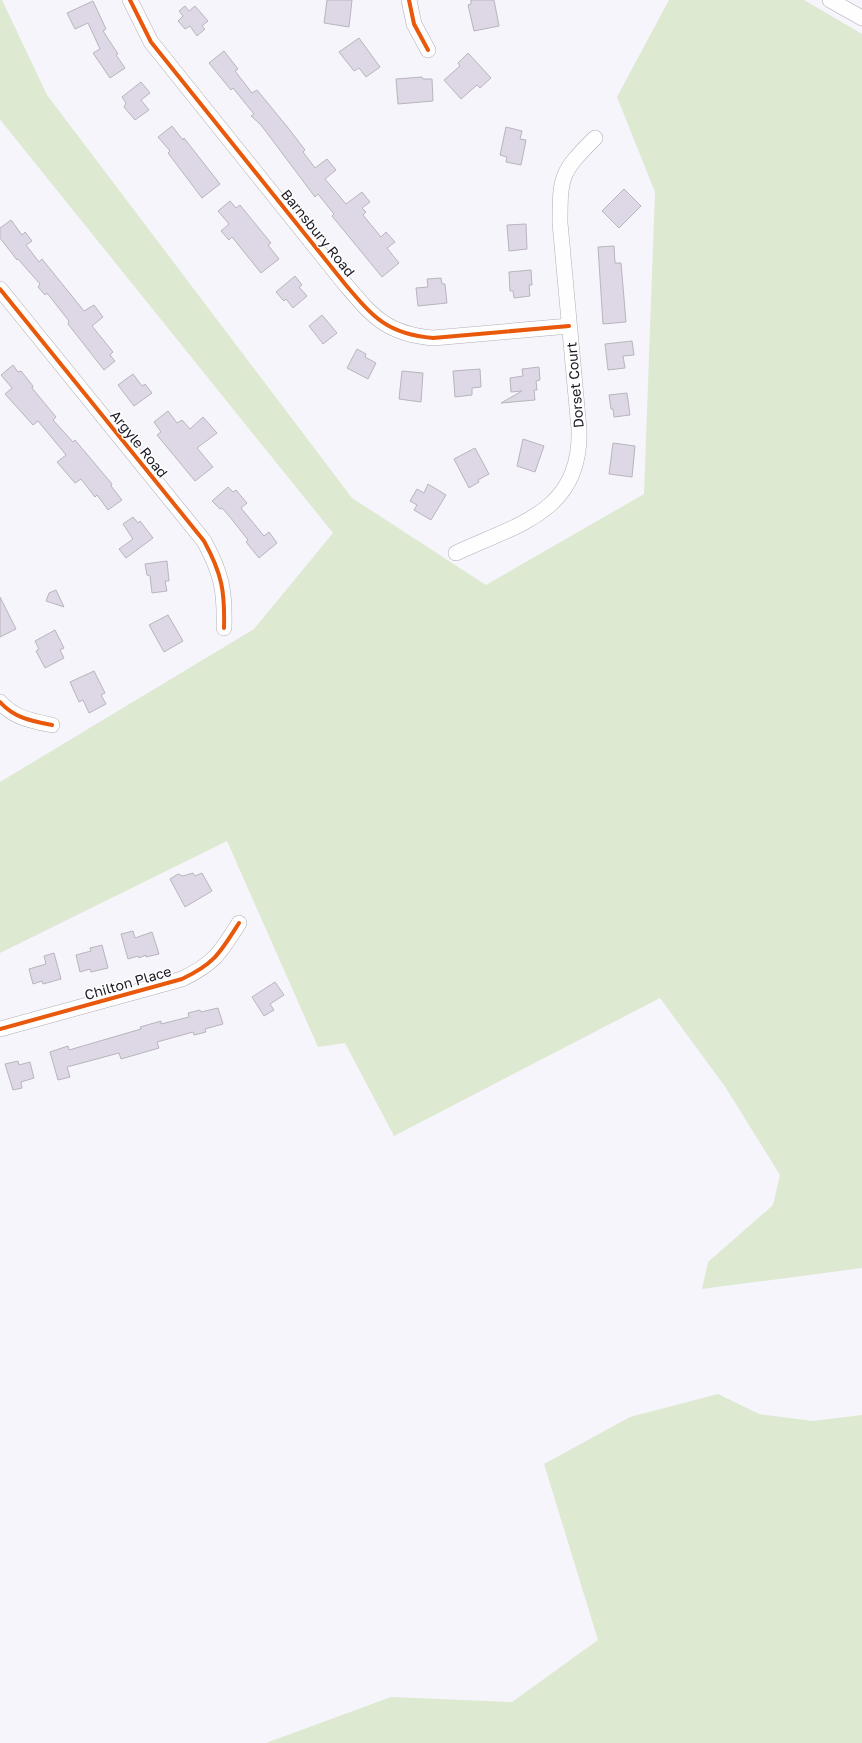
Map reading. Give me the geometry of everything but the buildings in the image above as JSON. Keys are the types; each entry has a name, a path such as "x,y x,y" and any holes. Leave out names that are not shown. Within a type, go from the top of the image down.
{"street":[{"name":"Barnsbury Road","path":"130,0 151,42 345,284 379,320 398,332 433,338 569,326"},
{"path":"409,0 414,24 428,50"},
{"path":"830,0 862,18"},
{"name":"Dorset Court","path":"456,553 538,515 551,506 565,490 570,479 580,440 560,224 560,193 562,180 567,169 596,138"},
{"name":"Argyle Road","path":"0,289 204,541 215,561 222,580 224,628"},
{"path":"0,702 13,714 24,720 52,725"},
{"name":"Chilton Place","path":"0,1029 182,979 209,964 221,951 239,923"}],"green space":[{"path":"0,0 2,0 47,95 352,498 486,585 644,494 655,192 617,97 669,0 804,0 862,34 862,1268 702,1289 708,1262 773,1205 780,1175 726,1088 660,998 394,1136 345,1043 318,1047 227,841 0,953 0,782 254,629 333,533 0,119"},
{"path":"718,1394 759,1414 813,1421 862,1415 862,1743 266,1743 391,1697 512,1702 598,1640 544,1464 630,1417"}],"cycle path":[{"path":"130,0 151,42 345,284 364,306 382,322 404,333 433,338 569,326"},
{"path":"409,0 414,24 428,50"},
{"path":"0,289 204,541 219,573 224,603 224,628"},
{"path":"0,702 11,712 17,715 30,720 52,725"},
{"path":"0,1029 182,979 210,962 227,942 239,923"}]}
